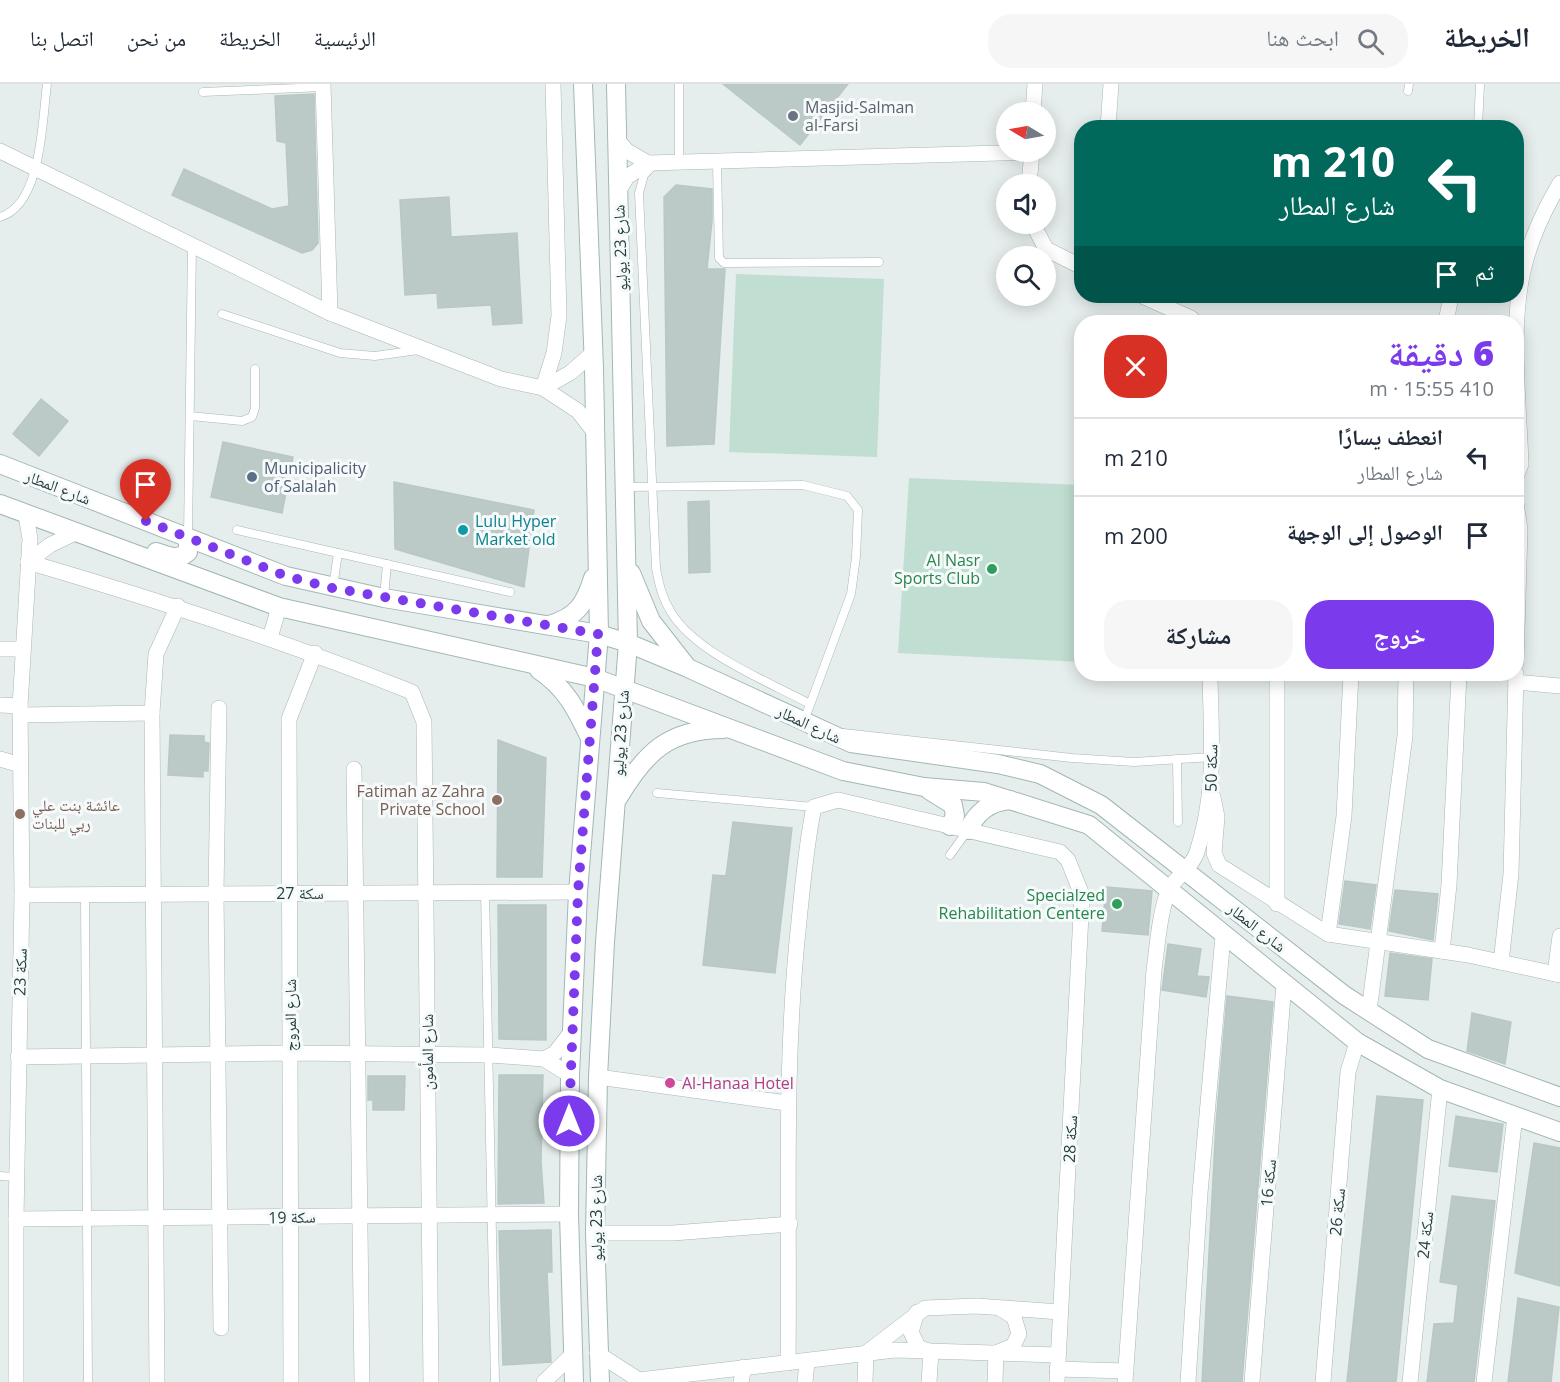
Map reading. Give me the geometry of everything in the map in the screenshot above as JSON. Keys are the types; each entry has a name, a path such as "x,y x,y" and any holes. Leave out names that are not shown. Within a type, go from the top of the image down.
{"street":[{"path":"543,387 554,353 559,316 553,84"},
{"name":"شارع 23 يوليو","path":"574,1382 569,1214 570,1075 578,892 598,634 593,353 583,84"},
{"name":"شارع 23 يوليو","path":"600,1382 597,1353 595,1233 598,1077 605,942 628,643 616,84"},
{"path":"1034,102 1035,84"},
{"path":"1109,120 1111,84"},
{"path":"323,85 330,314"},
{"path":"616,138 627,151 653,164"},
{"path":"0,151 330,314 508,381 543,387 578,411 595,433"},
{"path":"618,192 633,171 653,164 996,153"},
{"path":"1524,261 1544,209 1560,183"},
{"path":"1039,234 1046,249 1074,263"},
{"path":"1158,303 1184,315"},
{"path":"543,387 570,373 593,353"},
{"name":"شارع المطار","path":"0,464 286,576 384,598 598,634 628,643 807,713 826,731 851,742 998,765 1040,774 1101,805 1344,995 1428,1049 1560,1097"},
{"name":"شارع المطار","path":"0,504 279,607 595,678 843,771 924,788 984,792 1089,825 1170,888 1223,936 1357,1042 1440,1089 1560,1132"},
{"name":"23 سكة","path":"16,1382 16,1177 22,895 20,765 22,649 30,539 26,515"},
{"path":"28,562 51,545 75,533"},
{"path":"99,542 124,543 176,558 188,552 188,538"},
{"path":"28,562 178,606 315,653"},
{"path":"549,625 566,620 586,601 598,562"},
{"path":"627,563 651,621 688,668"},
{"path":"157,1382 151,893 152,713 156,654 178,606"},
{"path":"270,638 279,607"},
{"path":"0,649 22,649"},
{"name":"شارع المأمون","path":"315,653 412,692 424,723 431,1382"},
{"name":"شارع المروج","path":"291,1382 289,719 315,653"},
{"path":"533,665 558,683 590,738"},
{"path":"1524,679 1560,686"},
{"name":"سكة 50","path":"1170,888 1197,855 1212,792 1210,681"},
{"path":"1277,904 1278,681"},
{"path":"1328,934 1344,816 1351,681"},
{"path":"1369,1011 1380,942 1405,736 1406,681"},
{"path":"1442,951 1449,885 1459,681"},
{"path":"1501,962 1510,874 1516,681"},
{"path":"0,705 21,710 152,713"},
{"path":"219,708 216,893 221,1328"},
{"path":"616,802 638,766 670,739 706,729 729,729"},
{"path":"0,759 20,765"},
{"path":"354,770 362,1382"},
{"path":"924,788 953,805 959,828"},
{"path":"1212,792 1217,817 1215,860 1219,865 1277,904 1328,934 1442,951 1558,975 1560,936"},
{"path":"788,1364 790,1224 787,1103 794,971 806,857 814,807 838,800 959,828 973,820 990,805 1012,799"},
{"name":"سكة 28","path":"959,828 1060,852 1068,860 1082,895 1057,1369"},
{"path":"597,1353 638,1381 742,1374 788,1364 895,1350 996,1353 1057,1369 1126,1377 1154,970 1170,888"},
{"name":"سكة 27","path":"22,895 578,892"},
{"path":"1188,1382 1200,1193 1223,936"},
{"name":"سكة 16","path":"1252,1382 1284,984"},
{"path":"544,1059 555,1053 572,1031"},
{"name":"سكة 26","path":"1323,1382 1348,1072 1357,1042"},
{"path":"18,1057 290,1053 490,1055 544,1059 570,1075"},
{"path":"598,1077 787,1103"},
{"name":"سكة 24","path":"1410,1382 1440,1089"},
{"path":"1484,1382 1515,1116"},
{"name":"سكة 19","path":"16,1219 569,1214"},
{"path":"595,1233 673,1233 790,1224"},
{"path":"866,1353 897,1332 917,1312 925,1308 966,1306 1060,1312"},
{"path":"996,1353 1013,1346 1019,1334 1014,1317 1001,1310"},
{"path":"917,1312 911,1332 913,1340 918,1347 931,1352"},
{"path":"930,1382 931,1352"},
{"path":"865,1382 866,1353"},
{"path":"995,1382 996,1353"},
{"path":"544,1382 573,1354"},
{"path":"805,1382 807,1362"}],"lane":[{"path":"0,217 19,208 36,169 47,84"},
{"path":"679,84 680,163"},
{"path":"1478,120 1480,84"},
{"path":"203,92 323,85"},
{"path":"717,162 719,258 724,263 879,262"},
{"path":"626,487 652,487 803,484 847,496 858,510 856,557 851,594 807,713 691,635 671,614 660,589 656,568 652,487 639,193 644,175 653,164"},
{"path":"188,538 192,245"},
{"path":"222,314 340,353 375,356 420,349"},
{"path":"190,416 242,421 252,417 255,408 255,369"},
{"path":"237,530 510,592"},
{"path":"332,588 338,553"},
{"path":"384,598 387,564"},
{"path":"826,731 1072,758 1134,762 1212,757"},
{"path":"1177,759 1178,822"},
{"path":"657,793 814,807"},
{"path":"950,855 959,828"},
{"path":"485,892 495,1382"},
{"path":"85,893 88,1056 88,1382"},
{"path":"0,1176 16,1177"}],"green space":[{"path":"736,274 884,279 877,457 729,452"},
{"name":"Al Nasr Sports Club","path":"909,478 1074,485 1074,662 898,653"}],"building":[{"name":"Masjid-Salman al-Farsi","path":"723,84 848,84 800,145"},
{"path":"314,94 318,243 312,250 302,253 172,195 184,169 272,209 289,206 286,143 277,141 275,96"},
{"path":"676,185 712,189 712,221 707,269 725,269 714,444 667,446 664,197"},
{"path":"449,197 451,237 517,233 522,323 493,325 491,305 438,308 437,293 405,295 400,200"},
{"path":"41,399 68,421 39,456 13,434"},
{"name":"Municipalicity of Salalah","path":"223,442 293,457 282,513 211,497"},
{"name":"Lulu Hyper Market old","path":"394,482 534,510 524,587 395,549"},
{"path":"709,501 710,572 689,573 688,502"},
{"path":"170,735 204,736 204,742 209,743 208,771 203,771 203,777 168,775"},
{"path":"498,740 546,758 542,877 497,877"},
{"path":"733,822 792,828 775,973 703,965 713,875 726,876"},
{"path":"1345,881 1376,885 1370,929 1339,924"},
{"path":"1106,887 1152,891 1148,935 1102,931"},
{"path":"1395,890 1438,894 1433,940 1389,931"},
{"path":"498,905 546,905 546,1040 499,1039"},
{"path":"1168,944 1201,949 1197,976 1209,977 1206,997 1162,990"},
{"path":"1390,953 1432,959 1428,1000 1385,996"},
{"path":"1227,996 1273,1002 1242,1382 1202,1382 1216,1124"},
{"path":"1472,1013 1511,1022 1505,1064 1467,1051"},
{"path":"499,1075 543,1075 541,1162 544,1203 498,1204"},
{"path":"368,1076 405,1076 404,1110 373,1110 373,1100 368,1100"},
{"path":"1377,1096 1423,1100 1396,1382 1347,1382"},
{"path":"1456,1116 1503,1124 1497,1172 1449,1166"},
{"path":"1534,1143 1560,1148 1560,1286 1515,1273"},
{"path":"1452,1196 1495,1201 1474,1382 1427,1382 1434,1324 1454,1323 1458,1285 1440,1282"},
{"path":"551,1230 552,1272 547,1272 551,1362 503,1365 499,1231"},
{"path":"1518,1298 1559,1307 1551,1382 1508,1382"}],"place":[{"name":"Masjid-Salman al-Farsi","path":"793,116"},
{"name":"Municipalicity of Salalah","path":"252,477"},
{"name":"Lulu Hyper Market old","path":"463,530"},
{"name":"Al Nasr Sports Club","path":"992,569"},
{"name":"Fatimah az Zahra Private School","path":"497,800"},
{"name":"عائشة بنت علي ربي للبنات","path":"20,814"},
{"name":"Specialzed Rehabilitation Centere","path":"1117,904"},
{"name":"Al-Hanaa Hotel","path":"670,1083"}],"route":[{"path":"146,521 286,576 332,588 598,634 578,892 569,1121"}]}
